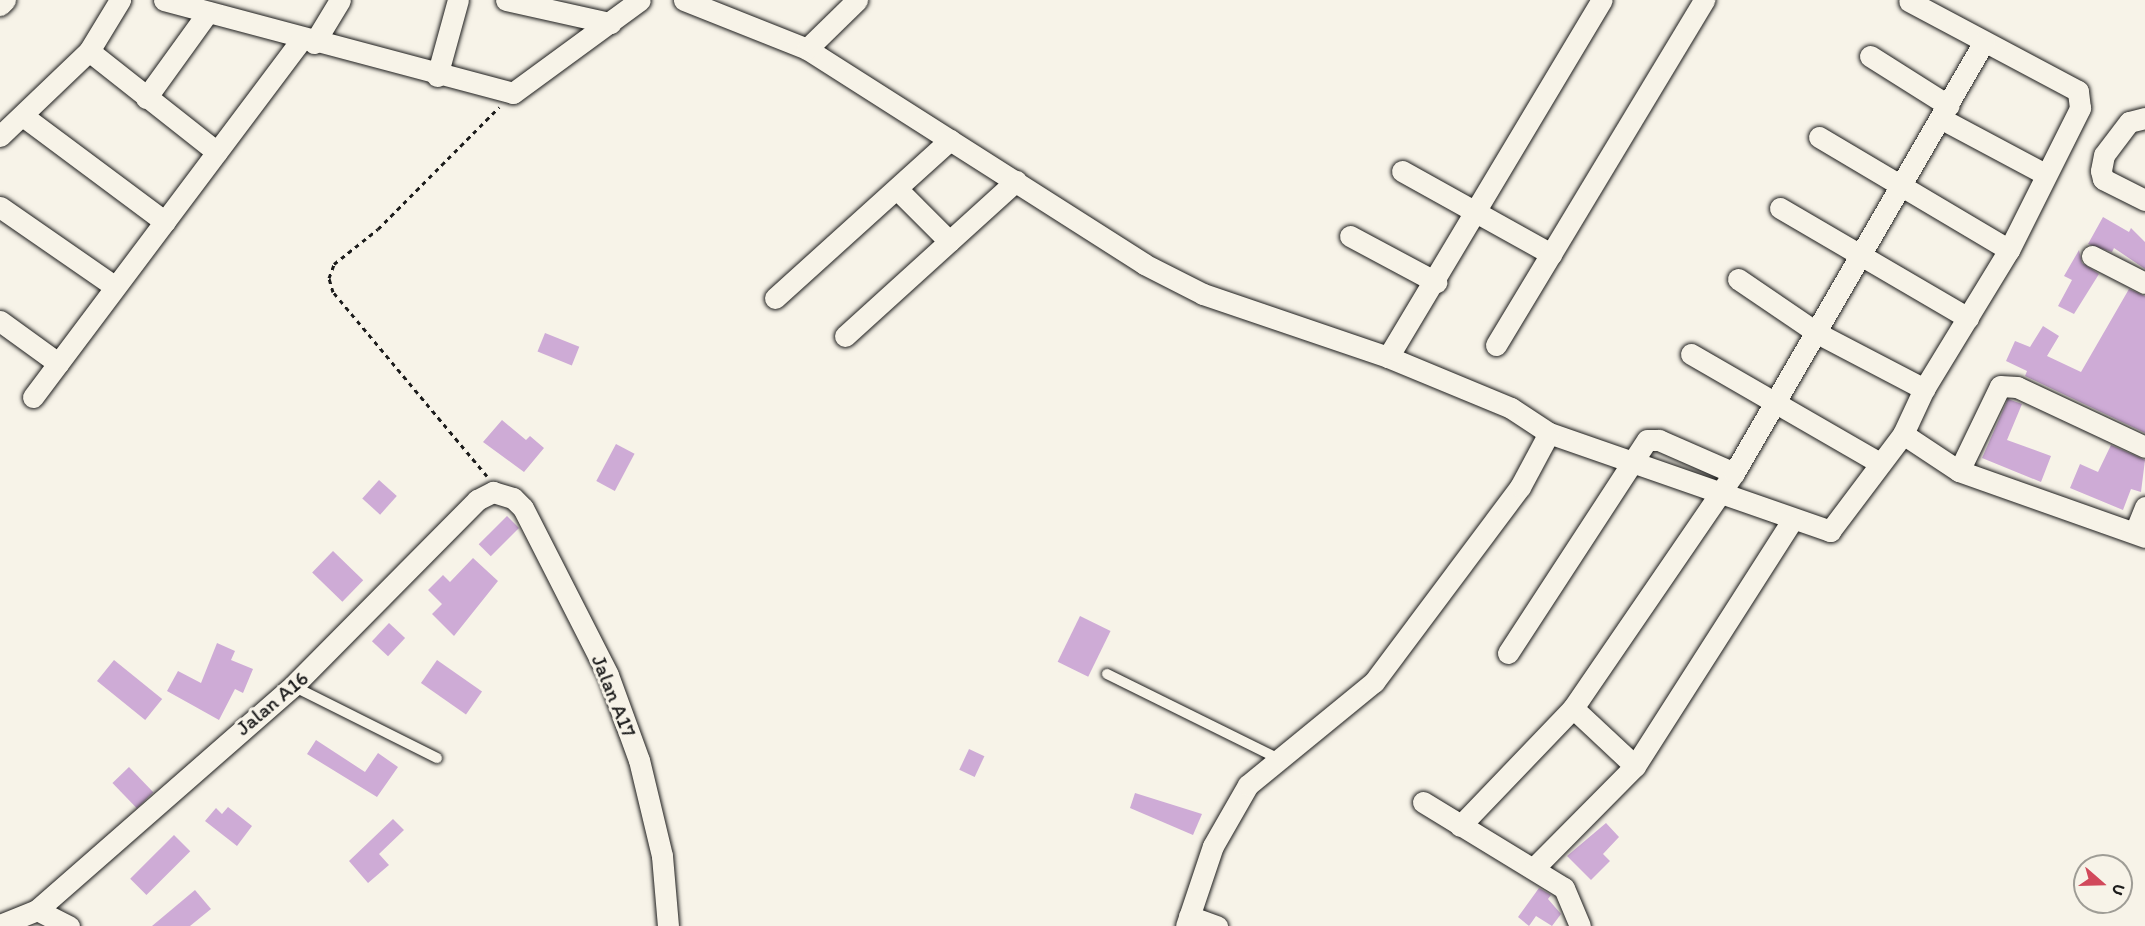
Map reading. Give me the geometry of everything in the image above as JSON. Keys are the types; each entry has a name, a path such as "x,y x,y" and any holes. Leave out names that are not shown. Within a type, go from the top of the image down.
{"street":[{"path":"0,5 4,0"},
{"path":"0,136 89,51 120,0"},
{"path":"164,0 437,76 513,93 640,0"},
{"path":"33,397 114,286 217,152 340,0"},
{"path":"437,76 458,0"},
{"path":"506,0 610,22"},
{"path":"684,0 807,49 1144,264 1203,294 1388,357 1510,408 1549,433 1721,490 1830,531 1903,434 1924,389 2010,249 2045,174 2080,108 2078,91 1909,1"},
{"path":"807,49 856,0"},
{"path":"1388,357 1436,282 1602,0"},
{"path":"1496,345 1704,0"},
{"path":"146,98 208,12"},
{"path":"1460,826 1573,708 1734,473 1819,334 1984,42"},
{"path":"89,51 217,152"},
{"path":"1870,56 1945,112 2045,174"},
{"path":"23,116 165,222"},
{"path":"2145,118 2129,122 2104,155 2101,171 2103,179 2145,200"},
{"path":"1818,137 1902,189 2010,249"},
{"path":"776,298 899,191 950,140"},
{"path":"1402,171 1476,215 1551,254"},
{"path":"845,336 1016,181"},
{"path":"899,191 949,241"},
{"path":"0,207 114,286"},
{"path":"1780,208 1861,258 1968,318"},
{"path":"1350,236 1436,282"},
{"path":"2092,256 2145,283"},
{"path":"1738,279 1819,334 1924,389"},
{"path":"0,321 58,363"},
{"path":"1691,354 1880,463"},
{"path":"1959,471 2000,386 2017,387 2145,447"},
{"path":"1217,926 1187,921 1230,811 1248,785 1374,681 1520,488 1549,433"},
{"path":"1903,434 1959,471 2140,535 2145,507"},
{"path":"1508,653 1629,461 1652,439 1734,473"},
{"name":"Jalan A16","path":"37,910 293,686 477,500 487,493 500,492"},
{"name":"Jalan A17","path":"500,492 523,508 608,675 639,760 662,856 668,926"},
{"path":"1534,867 1635,766 1793,519"},
{"path":"1573,708 1635,766"},
{"path":"1423,802 1460,826 1534,867 1564,888 1580,926"},
{"path":"3,918 37,910 69,926"}],"lane":[{"path":"1107,674 1279,759"},
{"path":"293,686 437,758"}],"path":[{"path":"500,492 333,292 328,278 334,264 378,229 513,93"}],"building":[{"path":"2103,217 2129,232 2131,228 2145,242 2145,269 2114,248 2112,252 2088,244"},
{"path":"2079,250 2082,263 2099,274 2074,314 2058,306 2072,280 2064,276"},
{"path":"2129,289 2145,296 2145,433 2025,376 2027,371 2006,361 2015,341 2030,347 2043,326 2059,336 2047,356 2081,372"},
{"path":"545,333 579,347 572,365 538,352"},
{"path":"2008,399 2022,404 2007,440 2051,456 2041,482 1982,458"},
{"path":"502,420 526,440 530,436 544,448 524,472 483,442"},
{"path":"616,444 635,454 615,491 596,481"},
{"path":"2111,445 2145,460 2141,492 2131,489 2123,510 2070,488 2080,464 2098,472"},
{"path":"379,480 397,496 380,515 362,499"},
{"path":"507,516 519,528 491,556 479,544"},
{"path":"333,551 363,580 342,602 312,573"},
{"path":"473,558 498,581 454,636 432,614 442,604 428,590 443,575 450,582"},
{"path":"1080,616 1111,631 1088,677 1058,662"},
{"path":"389,623 405,638 388,656 372,641"},
{"path":"217,643 235,651 231,660 253,669 243,693 235,689 219,720 167,691 178,671 201,683"},
{"path":"114,660 162,699 145,720 97,681"},
{"path":"437,660 482,692 466,714 421,683"},
{"path":"316,740 365,772 378,753 398,767 377,797 307,754"},
{"path":"969,749 984,756 975,777 959,770"},
{"path":"129,767 153,792 137,808 112,783"},
{"path":"1135,793 1202,814 1193,835 1130,808"},
{"path":"228,807 252,826 237,846 205,821 216,808 222,814"},
{"path":"393,819 404,830 379,854 389,865 368,883 349,861"},
{"path":"1606,823 1619,837 1603,854 1610,861 1591,880 1567,856"},
{"path":"174,835 190,851 146,895 130,879"},
{"path":"1539,888 1551,895 1548,899 1561,914 1552,926 1536,916 1529,926 1518,917"},
{"path":"195,890 211,909 190,926 152,926"}]}
